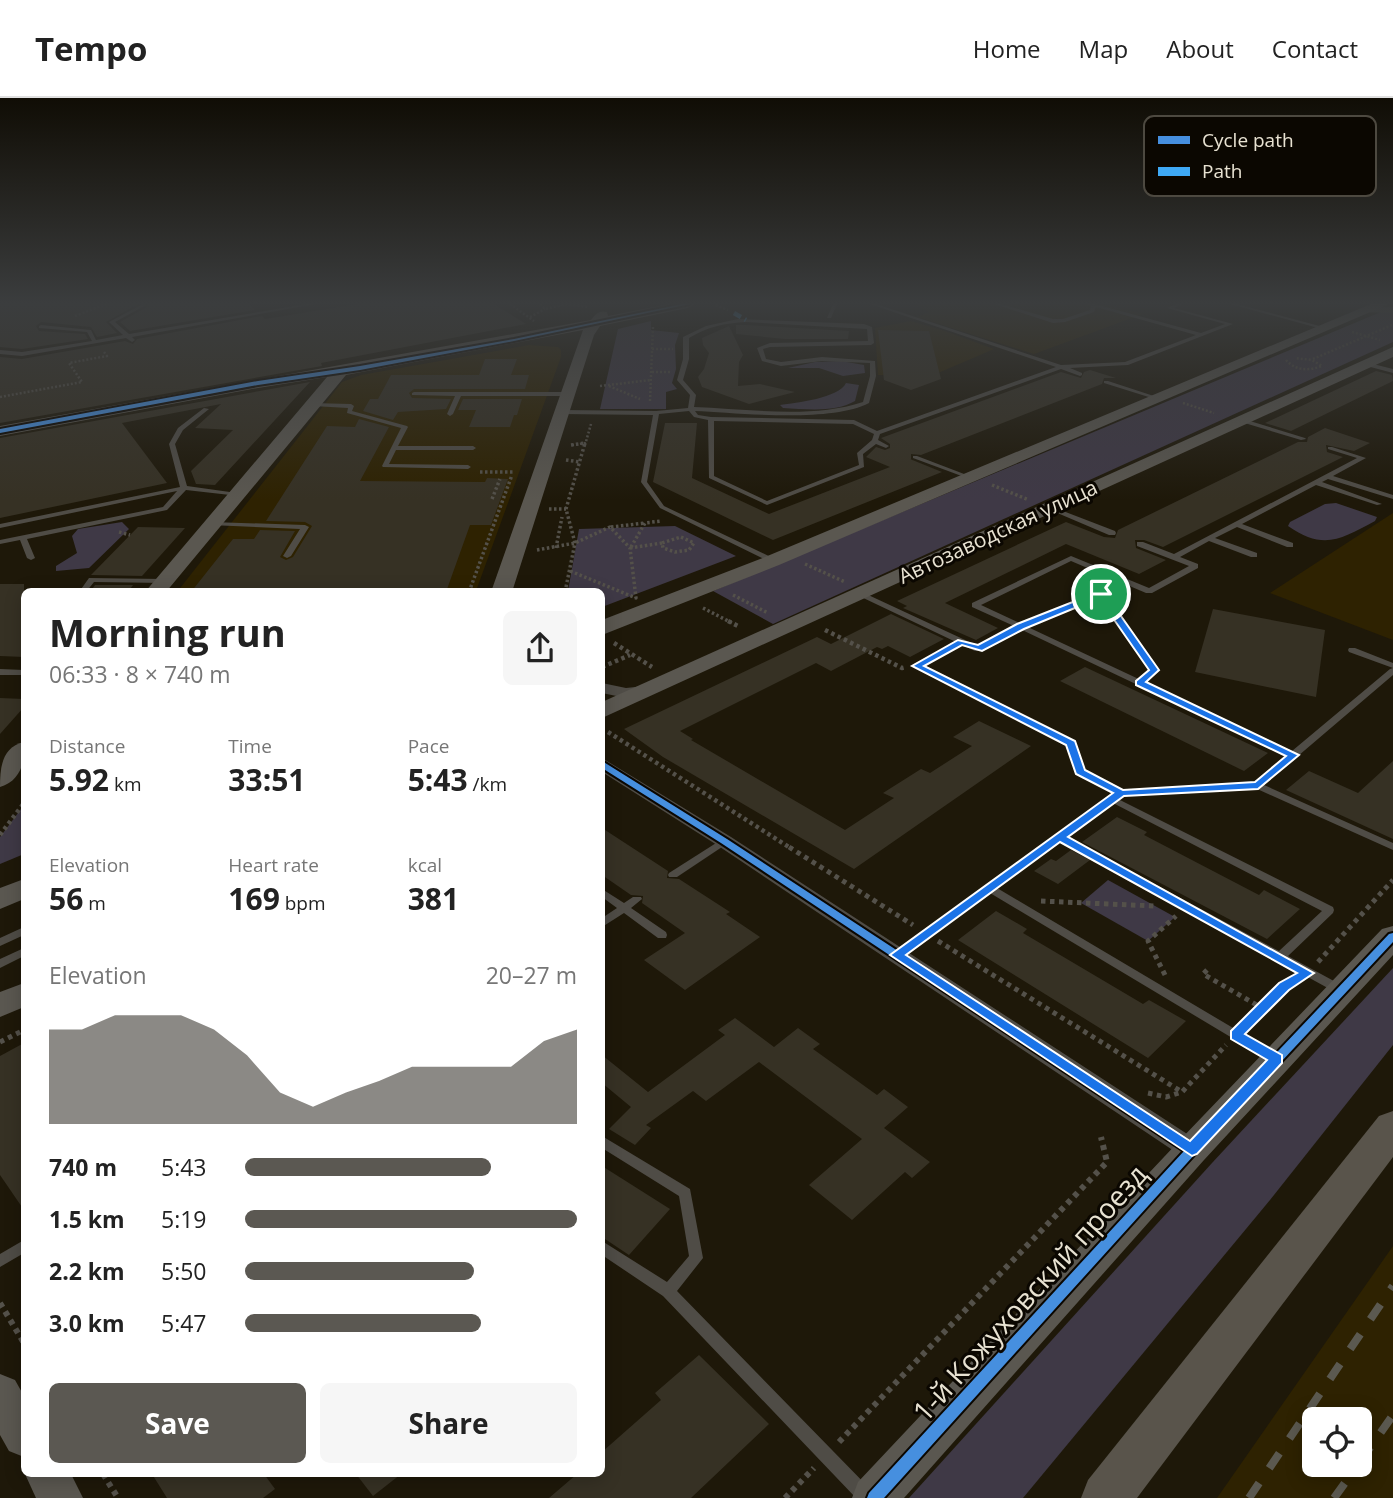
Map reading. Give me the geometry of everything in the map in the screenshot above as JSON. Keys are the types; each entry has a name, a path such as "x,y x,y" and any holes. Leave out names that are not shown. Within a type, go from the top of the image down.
{"main road":[{"path":"772,561 1225,369"},
{"name":"Автозаводская улица","path":"1041,501 1353,369"},
{"path":"212,524 313,404"},
{"path":"1106,1498 1393,1127"}],"street":[{"path":"0,431 179,401 280,380 335,377 356,369"},
{"path":"502,588 575,369"},
{"path":"313,404 335,377"},
{"name":"Автозаводская улица","path":"605,721 645,691 856,585 1041,501"},
{"path":"160,586 212,524"},
{"path":"605,627 772,561"},
{"path":"605,689 626,693 645,691"},
{"path":"0,779 21,753"},
{"path":"605,766 724,841 1192,1150"},
{"path":"0,887 21,885"},
{"path":"0,899 21,887"},
{"name":"1-й Кожуховский проезд","path":"874,1498 1192,1150 1393,936"},
{"path":"0,1006 21,996"},
{"path":"0,1394 21,1431"},
{"path":"49,1477 61,1498"}],"lane":[{"path":"683,369 680,380 693,395 691,410 696,416 711,419 854,422 886,446"},
{"path":"414,394 563,403 594,411 831,412 856,408 866,403 872,369"},
{"path":"711,419 710,477 767,503 862,466 860,453 876,437 1055,369"},
{"path":"1067,369 1080,374"},
{"path":"1106,382 1157,398"},
{"path":"450,414 458,395"},
{"path":"313,404 351,406 349,412 405,427 385,466 468,467"},
{"path":"184,488 172,444 180,429 206,409"},
{"path":"188,412 189,421"},
{"path":"656,412 644,482 662,507 772,561"},
{"path":"1240,419 1303,439"},
{"path":"395,448 474,448"},
{"path":"1174,557 1363,458 1330,448"},
{"path":"915,457 970,477"},
{"path":"1329,477 1391,497"},
{"path":"1317,483 1379,504"},
{"path":"0,526 184,488 237,495"},
{"path":"0,542 165,509 184,488"},
{"path":"1041,501 1112,533"},
{"path":"212,524 305,527 287,556"},
{"path":"1238,525 1290,545"},
{"path":"23,538 31,558"},
{"path":"1210,538 1254,555"},
{"path":"1140,544 1195,566 1149,591 1071,558 975,605 1293,755"},
{"path":"85,588 92,580 160,586"},
{"path":"856,585 978,649 1020,626"},
{"path":"917,666 962,642"},
{"path":"1352,650 1393,668 1258,786 1393,847"},
{"path":"0,672 21,673"},
{"path":"897,955 1116,796 1329,910 1280,957"},
{"path":"1060,837 1342,991"},
{"path":"673,875 724,841"},
{"path":"989,888 1277,1059"},
{"path":"605,894 662,935"},
{"path":"605,921 637,899"},
{"path":"0,942 21,932"},
{"path":"0,964 21,954"},
{"path":"605,1143 685,1193 696,1258 668,1292"},
{"path":"0,1261 21,1248"},
{"path":"605,1249 668,1292 867,1498"}],"path":[{"path":"0,397 82,382 73,369"},
{"path":"1300,375 1311,369"},
{"path":"607,386 650,403 652,372 669,372"},
{"path":"600,386 651,380"},
{"path":"1183,403 1196,398"},
{"path":"566,588 575,543 566,509 594,411"},
{"path":"1208,416 1214,413"},
{"path":"580,462 566,462 571,443 586,443"},
{"path":"470,588 512,474 486,472"},
{"path":"492,499 500,479"},
{"path":"1003,479 990,485 1024,498 1041,501"},
{"path":"1012,503 1024,498 1041,501"},
{"path":"550,509 566,509"},
{"path":"556,549 562,517"},
{"path":"537,550 575,543 610,527 683,517"},
{"path":"630,548 645,523"},
{"path":"570,571 636,598 630,548 610,527"},
{"path":"630,548 662,544 675,537 694,543 689,550 675,552 663,548 662,544"},
{"path":"804,564 817,558"},
{"path":"795,559 856,585"},
{"path":"828,586 841,580 856,585"},
{"path":"1020,626 1129,583"},
{"path":"743,590 731,595 766,614"},
{"path":"1101,594 1154,670 1140,683"},
{"path":"695,608 712,604"},
{"path":"702,608 737,630 747,623"},
{"path":"757,619 779,609"},
{"path":"825,630 902,667 917,666 1071,743 1080,772 1116,796 1258,786"},
{"path":"624,638 613,643 654,669"},
{"path":"605,666 631,654"},
{"path":"605,721 927,934 1182,1092"},
{"path":"0,835 21,807"},
{"path":"1148,1093 1166,1097 1182,1092 1284,986 1308,973 1393,880"},
{"path":"1009,900 1187,907"},
{"path":"1178,1000 1148,941 1187,907"},
{"path":"1207,970 1203,974 1262,1008"},
{"path":"0,1042 21,1032"},
{"path":"785,1498 1107,1162 1101,1137"},
{"path":"0,1303 21,1338"},
{"path":"105,1477 118,1498"}],"shaded area":[{"path":"393,369 557,369 477,588 180,588 342,382 361,375"},
{"path":"609,369 676,369 672,383 677,389 666,392 666,409 600,409"},
{"path":"823,369 865,369 865,373 843,376"},
{"path":"878,369 947,369 931,376 878,375"},
{"path":"1244,369 1333,369 773,624 713,591"},
{"path":"846,383 859,385 855,401 847,405 820,409 783,408 780,405 826,396"},
{"path":"1336,503 1377,517 1375,521 1332,540 1312,538 1288,526 1290,522 1325,504"},
{"path":"1393,513 1393,640 1270,593"},
{"path":"122,522 129,529 89,568 56,571 56,566 77,553 72,536 78,529"},
{"path":"675,526 736,556 605,606 605,588 569,588 579,529"},
{"path":"21,809 21,855 0,864 0,837"},
{"path":"1108,880 1175,917 1148,941 1081,903"},
{"path":"1393,968 1393,1045 1270,1200 1023,1498 909,1498 1212,1163"},
{"path":"1393,1246 1393,1498 1217,1498"}],"building":[{"path":"0,369 303,369 0,423"},
{"path":"481,369 513,369 511,375 529,375 525,389 414,389 409,393 412,398 451,399 446,409 398,412 393,420 363,411 370,399 378,399 391,375 479,375"},
{"path":"704,369 739,369 738,386 760,384 795,392 749,404 702,387 698,377"},
{"path":"883,369 939,369 941,379 911,390 884,380"},
{"path":"1090,370 1116,378 1104,378 1102,384 921,455 911,454 910,459 942,472 773,540 653,482 665,423 697,423 692,478 769,514 890,467 866,457 876,447 885,450 890,448 890,444 881,438 1061,372 1081,378 1084,372"},
{"path":"1376,371 1392,375 1393,381 1291,431 1265,423"},
{"path":"310,382 215,485 196,484 191,471 233,430 195,428 221,404 122,423 167,483 0,518 0,438"},
{"path":"463,399 522,399 510,427 469,427 476,410 458,410"},
{"path":"359,419 389,427 360,481 485,482 487,478 508,479 491,525 470,525 447,588 194,588 233,539 254,539 260,530 295,531 280,557 286,560 293,557 312,526 305,522 266,521 327,426 355,427"},
{"path":"1325,428 1370,443 1354,451 1326,445 1327,452 1343,457 1163,547 1144,540 1135,540 1136,548 1166,560 1139,574 1066,544 945,603 998,628 976,640 903,608 907,606 897,601 1066,522 1104,537 1115,538 1118,530 1298,442 1307,442 1308,437"},
{"path":"138,527 185,528 142,576 91,575"},
{"path":"0,584 24,584 24,588 21,588 21,657 0,656"},
{"path":"95,585 133,585 131,588 93,588"},
{"path":"1213,609 1325,630 1316,697 1195,672"},
{"path":"891,614 944,639 910,657 888,646 882,649 877,647 831,671 816,663 680,731 845,830 894,798 883,793 921,769 930,773 972,746 953,737 979,721 1031,746 854,869 663,757 624,729 817,637 831,644"},
{"path":"1085,667 1268,753 1244,771 1060,681"},
{"path":"0,698 21,699 21,710 0,734"},
{"path":"1393,761 1393,839 1286,790 1309,771 1358,793"},
{"path":"1117,817 1147,832 1144,835 1259,895 1264,890 1300,909 1267,939 1082,842"},
{"path":"605,830 668,871 667,878 679,879 730,912 726,914 760,937 685,990 644,960 685,933 642,903 643,896 631,895 605,877"},
{"path":"1071,850 1090,860 1058,884 1034,871 1051,859 1056,861"},
{"path":"996,911 1027,929 1023,933 1143,1004 1149,1000 1186,1021 1148,1058 958,940"},
{"path":"735,1018 774,1047 798,1028 820,1044 813,1049 877,1095 884,1089 908,1107 884,1128 930,1162 912,1178 905,1172 852,1220 809,1185 862,1139 759,1062 706,1101 693,1091 646,1125 651,1128 635,1145 609,1129 631,1107 605,1085 605,1057 648,1092 725,1035 718,1030"},
{"path":"21,1045 21,1206 0,1175 0,1056"},
{"path":"605,1168 670,1209 629,1255 605,1239"},
{"path":"699,1355 769,1424 691,1498 549,1498 574,1477 605,1477 605,1449 661,1400 655,1393"},
{"path":"154,1477 266,1477 275,1489 263,1498 167,1498"},
{"path":"358,1477 397,1477 373,1496"}],"railway":[{"path":"1249,1498 1393,1286"},
{"path":"1372,1445 1393,1415"},
{"path":"1334,1498 1349,1477"}],"cycle path":[{"path":"0,431 258,383 351,369"},
{"path":"605,766 724,841 1192,1150"},
{"path":"874,1498 1192,1150 1393,936"}],"route":[{"path":"1101,594 1020,626 978,649 962,642 917,666 1071,743 1080,772 1121,793 989,888 934,929 897,955 1192,1150 1277,1059 1236,1035 1284,986 1308,973 1060,837 1121,793 1258,786 1293,755 1140,683 1154,670 1101,594"}]}
